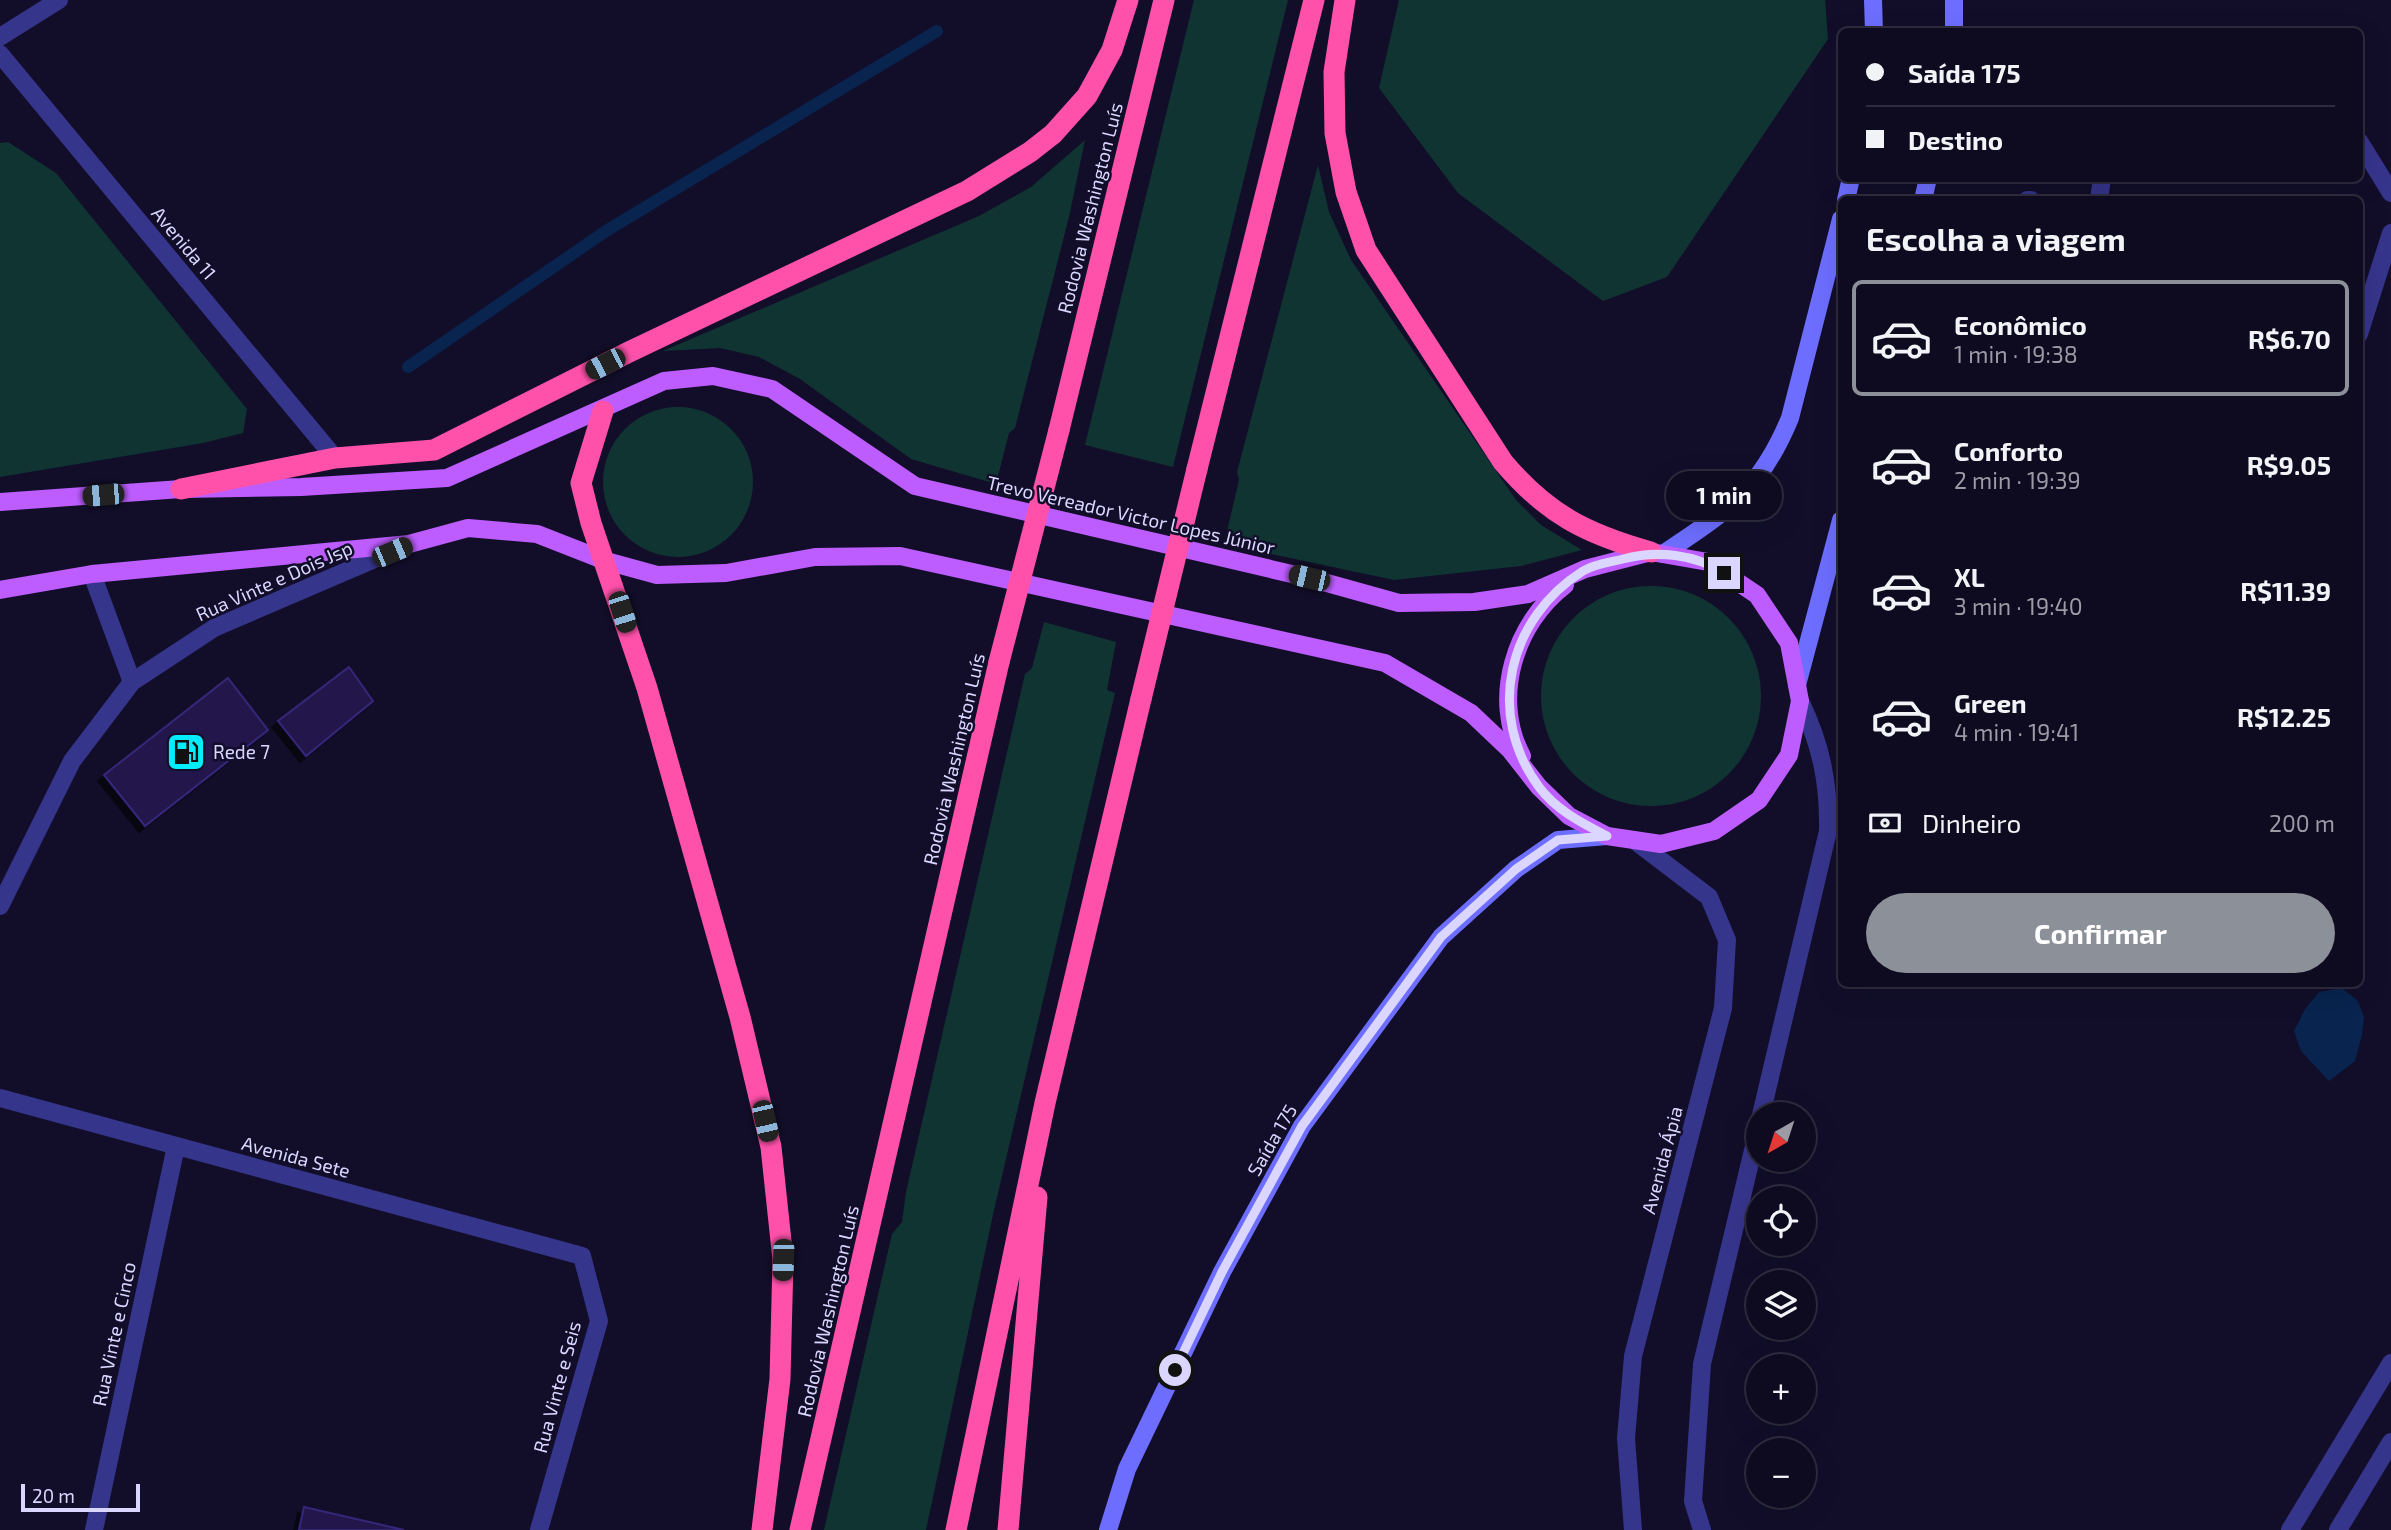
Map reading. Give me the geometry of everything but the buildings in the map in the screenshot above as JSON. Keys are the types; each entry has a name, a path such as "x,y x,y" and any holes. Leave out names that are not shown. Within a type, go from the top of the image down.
{"highway":[{"path":"181,489 335,458 434,450 629,352 967,191 1012,166 1053,134 1087,96 1112,50 1128,0"},
{"name":"Rodovia Washington Luís","path":"800,1530 999,662 1059,430 1164,0"},
{"path":"957,1530 1045,1102 1197,468 1314,0"},
{"path":"1345,0 1334,72 1335,133 1346,192 1366,250 1503,462 1526,489 1553,512 1583,530 1657,553"},
{"path":"603,411 581,483 591,523 647,688 740,1017 771,1147 783,1260 780,1378 762,1530"},
{"path":"1008,1530 1045,1102"}],"main road":[{"path":"1873,0 1874,28"},
{"path":"1954,0 1954,28"},
{"path":"1657,553 1715,521 1739,500 1778,447 1790,418 1838,231"},
{"name":"Trevo Vereador Victor Lopes Júnior","path":"0,590 92,574 409,544 468,528 537,534 606,561 657,575 726,573 815,557 900,556 1385,663 1471,713 1510,750 1539,787 1569,817 1607,836 1661,844 1714,831 1759,800 1789,755 1799,693 1789,643 1757,595 1708,562 1657,553 1585,569 1528,594 1474,602 1399,603 1309,578 915,486 772,389 713,376 664,381 603,411"},
{"path":"0,502 181,489 302,487 447,478 603,411"},
{"path":"1799,693 1838,532"},
{"name":"Trevo Vereador Victor Lopes Júnior","path":"1539,787 1515,742 1508,692 1512,671 1518,643 1545,600 1585,569"},
{"name":"Saída 175","path":"1108,1530 1127,1469 1192,1333 1222,1272 1302,1126 1441,937 1516,869 1558,840 1607,836"}],"street":[{"path":"0,37 59,0"},
{"name":"Avenida 11","path":"0,54 335,458"},
{"path":"2363,148 2391,193"},
{"path":"2363,321 2391,233"},
{"name":"Rua Vinte e Dois Jsp","path":"0,906 72,761 132,682 214,628 409,544"},
{"path":"92,574 132,682"},
{"path":"1764,1102 1828,831 1824,764 1815,732 1799,693"},
{"name":"Avenida Ápia","path":"1633,1530 1626,1438 1633,1356 1723,1008 1727,940 1709,897 1634,840"},
{"name":"Avenida Sete","path":"0,1098 582,1256"},
{"name":"Rua Vinte e Cinco","path":"93,1530 176,1146"},
{"path":"1702,1530 1693,1501 1702,1364 1748,1172"},
{"name":"Rua Vinte e Seis","path":"539,1530 599,1321 582,1256"},
{"path":"2290,1530 2391,1363"},
{"path":"2338,1530 2391,1442"}],"green space":[{"path":"1194,0 1288,0 1173,467 1085,445"},
{"path":"1399,0 1825,0 1828,39 1667,277 1603,301 1458,193 1379,88"},
{"path":"1085,140 1069,217 1015,428 1009,433 996,484 911,459 800,379 759,357 720,348 663,351 979,216 1031,187"},
{"path":"8,142 56,173 247,409 243,433 203,443 0,477 0,143"},
{"path":"1318,165 1329,212 1351,260 1516,500 1541,525 1582,550 1521,566 1394,580 1224,544 1239,480 1237,472"},
{"path":"678,407 707,412 731,429 748,453 753,482 748,511 731,535 707,552 678,557 649,552 625,535 608,511 603,482 608,453 625,429 649,412"},
{"path":"1651,586 1683,591 1703,599 1736,627 1748,644 1756,664 1761,696 1756,728 1748,748 1720,781 1703,793 1683,801 1651,806 1619,801 1599,793 1566,765 1554,748 1546,728 1541,696 1546,664 1554,644 1582,611 1599,599 1619,591"},
{"path":"1044,622 1116,642 1107,690 1115,693 994,1210 926,1530 824,1530 892,1234 902,1222 906,1192 1025,674 1032,668"}],"water":[{"path":"2342,988 2358,1001 2364,1017 2362,1035 2355,1061 2329,1081 2301,1051 2294,1031 2305,1009 2319,992"}],"waterway":[{"path":"408,367 606,231 937,31"}],"place":[{"name":"Rede 7","path":"186,752"}],"route":[{"path":"1175,1370 1222,1272 1302,1126 1441,937 1516,869 1558,840 1607,836 1569,817 1539,787 1515,742 1508,692 1512,671 1518,643 1545,600 1585,569 1651,552 1708,562 1724,573"}]}
